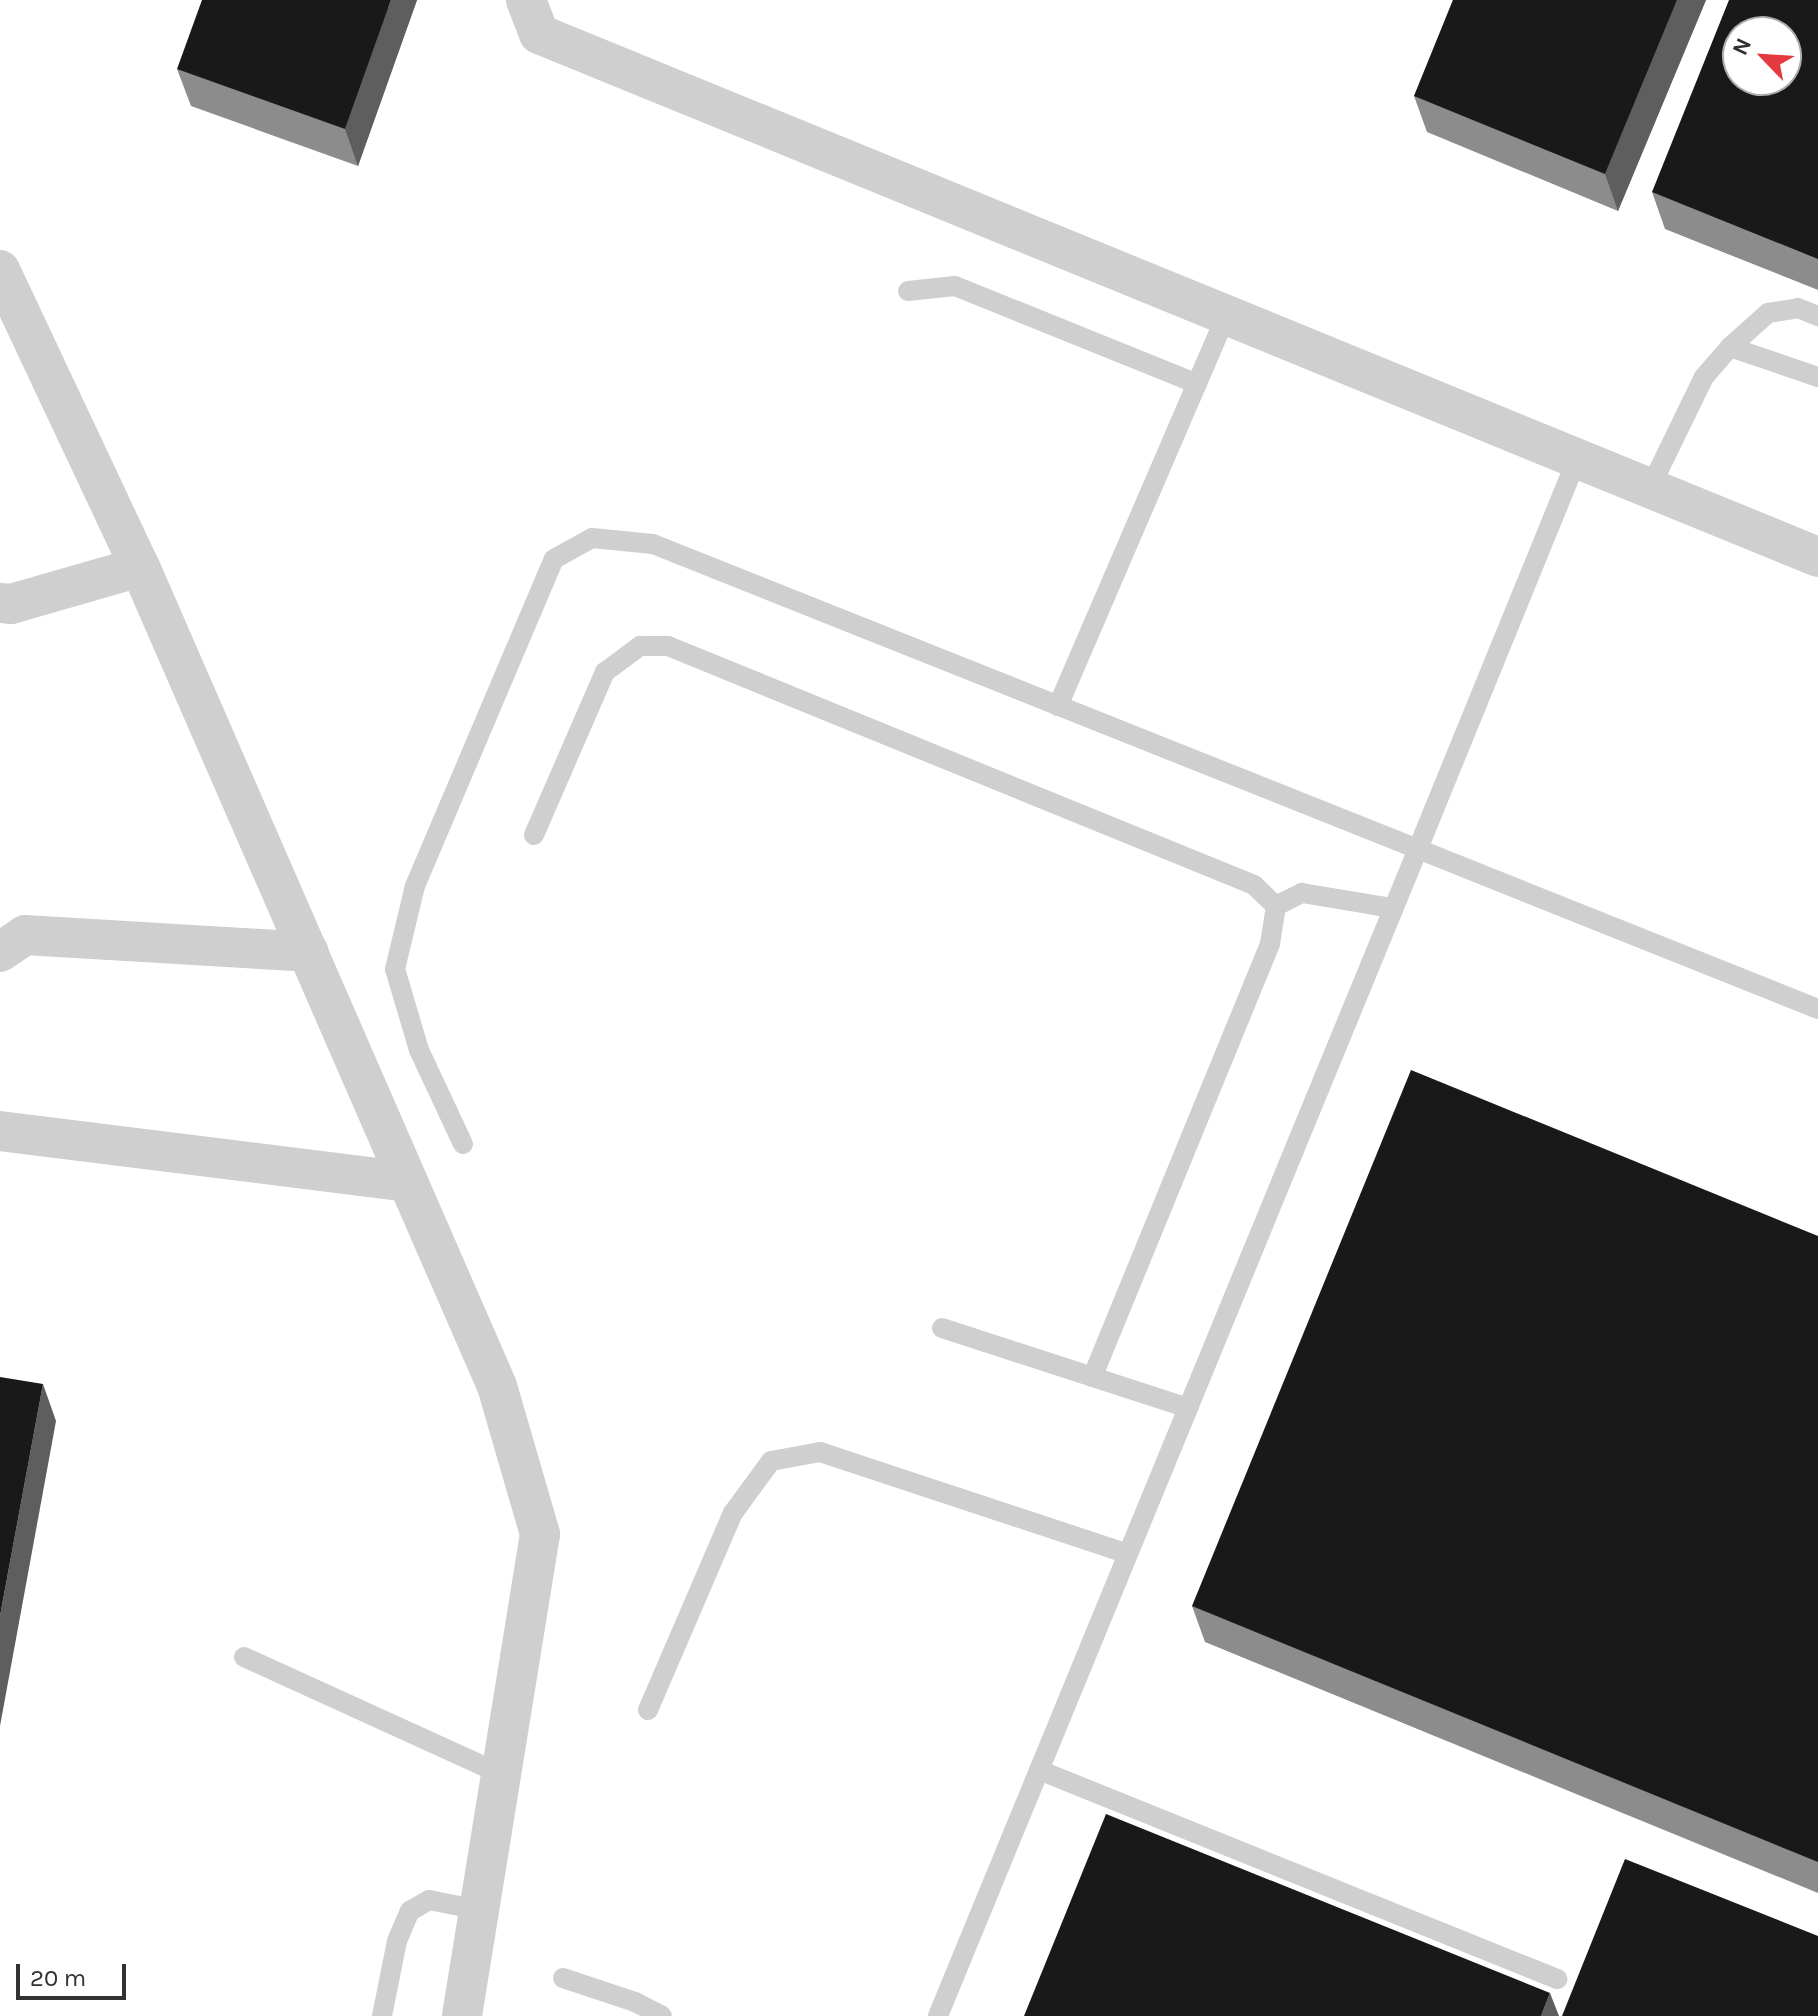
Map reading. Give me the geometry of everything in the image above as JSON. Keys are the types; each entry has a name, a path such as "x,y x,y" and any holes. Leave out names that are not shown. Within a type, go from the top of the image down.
{"street":[{"path":"526,0 539,34 1818,557"},
{"path":"0,270 140,567 497,1386 540,1534 462,2016"},
{"path":"0,603 11,604 140,567"},
{"path":"0,952 25,935 308,952"},
{"path":"0,1131 408,1182"}],"lane":[{"path":"908,291 955,286 1197,384"},
{"path":"1650,488 1704,377 1730,347 1768,313 1798,308 1818,316"},
{"path":"1058,706 1226,315"},
{"path":"1730,347 1818,377"},
{"path":"938,2016 1577,459"},
{"path":"463,1144 419,1050 395,969 415,886 554,559 592,538 653,544 1818,1009"},
{"path":"534,835 605,672 640,646 668,646 1254,885 1276,906"},
{"path":"1276,906 1302,893 1393,908"},
{"path":"1092,1377 1270,944 1276,906"},
{"path":"942,1328 1188,1408"},
{"path":"648,1710 733,1513 771,1461 820,1452 1128,1554"},
{"path":"244,1657 501,1774"},
{"path":"1039,1770 1557,1979"},
{"path":"382,2016 397,1941 410,1911 429,1900 479,1910"},
{"path":"563,1978 635,2002 662,2016"}],"building":[{"path":"202,0 391,0 345,129 177,69"},
{"path":"1453,0 1677,0 1605,174 1414,96"},
{"path":"1729,0 1818,0 1818,259 1652,192 1722,17 1722,96 1802,96 1802,16 1723,16"},
{"path":"1411,1070 1818,1236 1818,1862 1192,1606"},
{"path":"0,1377 43,1384 0,1616"},
{"path":"1106,1814 1550,1993 1541,2016 1024,2016"},
{"path":"1625,1859 1818,1936 1818,2016 1562,2016"}]}
